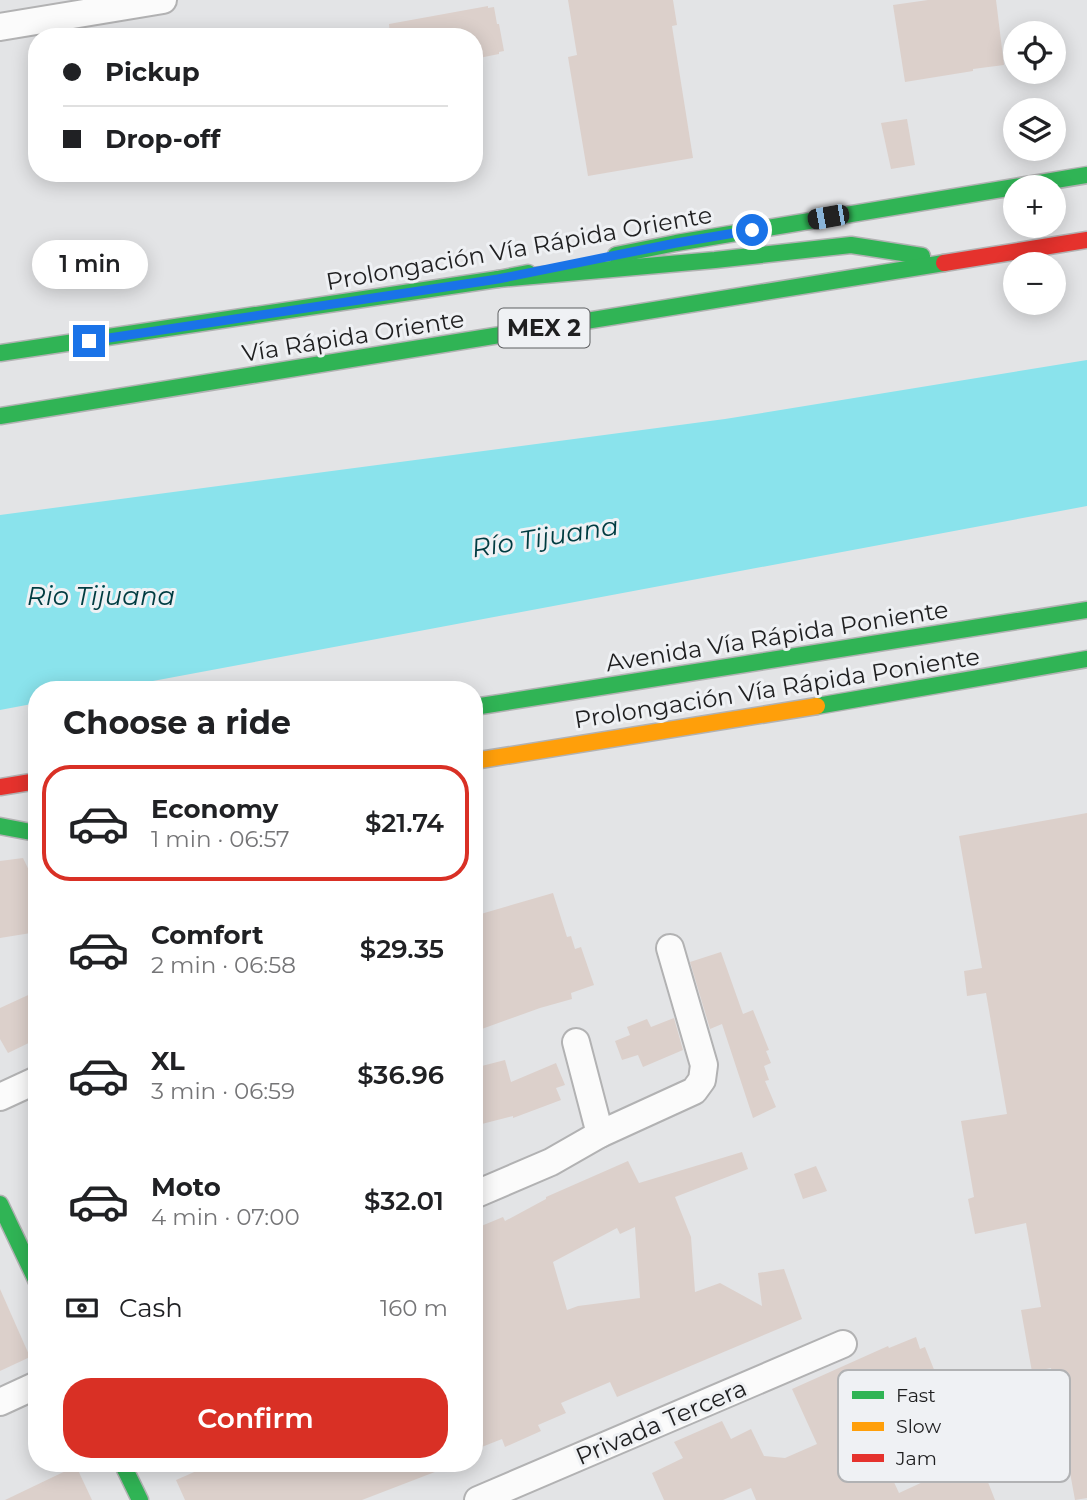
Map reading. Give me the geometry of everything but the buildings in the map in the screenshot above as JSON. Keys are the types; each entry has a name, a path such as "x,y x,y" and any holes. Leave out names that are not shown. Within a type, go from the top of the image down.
{"main road":[{"name":"Prolongación Vía Rápida Oriente","path":"0,353 498,279 676,243 1087,175"},
{"name":"Vía Rápida Oriente","path":"0,416 1087,240"},
{"path":"498,279 851,245 959,261"},
{"name":"Avenida Vía Rápida Poniente","path":"483,706 1087,610"},
{"name":"Prolongación Vía Rápida Poniente","path":"483,760 878,696 1087,659"},
{"path":"0,788 28,783"},
{"path":"0,826 28,831"},
{"path":"0,838 28,833"},
{"path":"0,1204 28,1263"},
{"path":"126,1472 140,1500"}],"street":[{"path":"0,27 163,0"},
{"path":"483,1191 551,1162 600,1133 694,1091 702,1080 704,1065 670,948"},
{"path":"576,1042 600,1133"},
{"path":"0,1097 28,1084"},
{"name":"Privada Tercera","path":"478,1500 844,1343"},
{"path":"0,1402 28,1389"}],"water":[{"name":"Rio Tijuana","path":"1087,360 1087,506 153,681 28,681 28,705 0,710 0,515 725,419"}],"traffic: fast":[{"path":"616,255 1087,175"},
{"path":"498,279 851,245 922,256"},
{"path":"0,416 944,263"},
{"path":"0,353 528,273"},
{"path":"483,706 1087,610"},
{"path":"817,706 1087,659"},
{"path":"0,826 28,831"},
{"path":"0,1204 28,1263"},
{"path":"126,1472 140,1500"}],"traffic: slow":[{"path":"483,760 817,706"}],"traffic: jam":[{"path":"944,263 1087,240"},
{"path":"0,787 28,782"}],"route":[{"path":"89,341 498,279 752,230"}],"water label":[{"name":"Río Tijuana","path":"545,537"}]}
